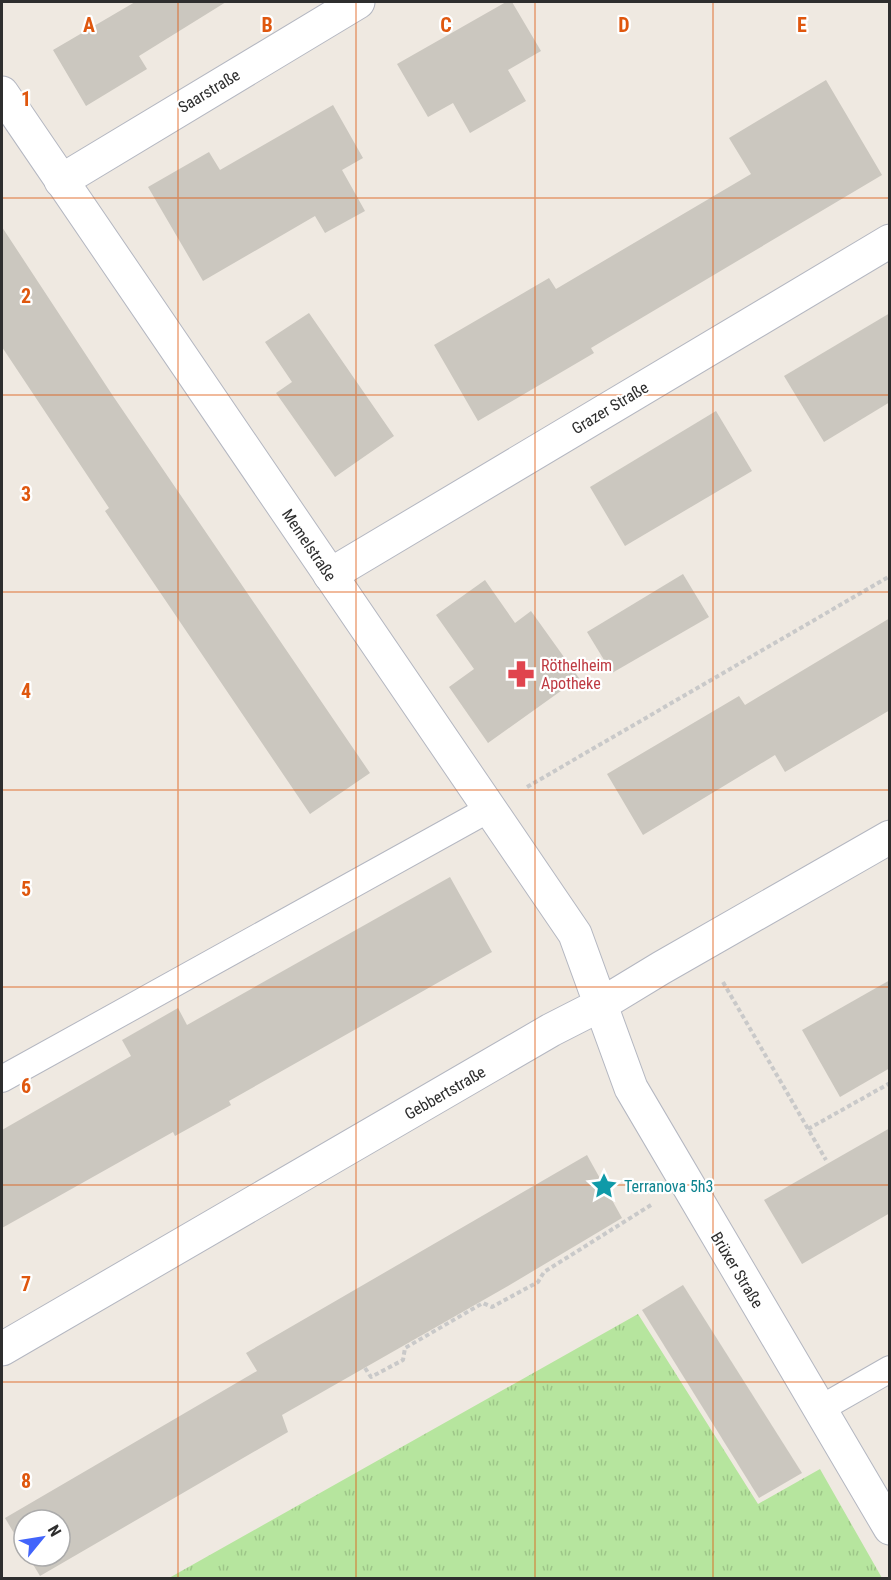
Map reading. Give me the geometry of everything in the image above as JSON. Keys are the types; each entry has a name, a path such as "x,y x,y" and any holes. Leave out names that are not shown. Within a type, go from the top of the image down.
{"street":[{"name":"Saarstraße","path":"61,181 358,2"},
{"name":"Memelstraße","path":"2,93 575,934 600,1005"},
{"name":"Grazer Straße","path":"330,575 890,241"},
{"name":"Gebbertstraße","path":"2,1349 551,1030 600,1005 890,837"},
{"name":"Brüxer Straße","path":"600,1005 631,1088 890,1528"}],"lane":[{"path":"2,1079 489,808"},
{"path":"820,1409 890,1369"}],"path":[{"path":"489,808 890,576"},
{"path":"702,945 826,1160"},
{"path":"808,1129 890,1083"},
{"path":"365,1368 371,1377 403,1360 405,1348 483,1302 492,1307 538,1282 544,1272 686,1183"}],"green space":[{"path":"638,1314 758,1504 820,1469 882,1578 169,1578"}],"building":[{"path":"135,2 226,2 139,56 147,69 86,106 53,50"},
{"path":"506,2 512,2 541,51 508,70 526,101 470,133 453,103 428,117 397,64"},
{"path":"826,80 882,175 591,348 594,353 478,421 434,345 549,278 556,289 751,174 729,138"},
{"path":"333,105 363,158 342,170 365,211 325,233 315,216 203,281 148,187 209,152 220,170"},
{"path":"2,227 113,396 370,773 310,814 105,511 109,508 2,347"},
{"path":"309,313 394,436 335,477 276,393 292,382 265,342"},
{"path":"890,313 890,402 824,442 784,376"},
{"path":"716,411 752,471 625,546 590,487"},
{"path":"683,574 709,617 612,673 587,632"},
{"name":"Röthelheim Apotheke","path":"485,580 515,623 531,611 579,678 488,743 449,687 474,669 436,615"},
{"path":"890,618 890,710 785,772 775,755 643,835 607,774 739,696 745,705"},
{"path":"450,877 492,952 229,1101 231,1105 175,1136 173,1132 2,1228 2,1130 131,1056 122,1040 178,1008 187,1025"},
{"path":"890,980 890,1068 840,1097 802,1030"},
{"path":"890,1128 890,1213 802,1264 764,1200"},
{"path":"587,1155 622,1218 282,1415 288,1432 72,1557 72,1508 22,1508 257,1371 246,1353"},
{"path":"683,1285 802,1473 759,1498 642,1310"},
{"path":"12,1514 12,1530 5,1518"},
{"path":"35,1568 54,1568 40,1576"}],"place":[{"name":"Röthelheim Apotheke","path":"521,674"},
{"name":"Terranova 5h3","path":"604,1186"}]}
